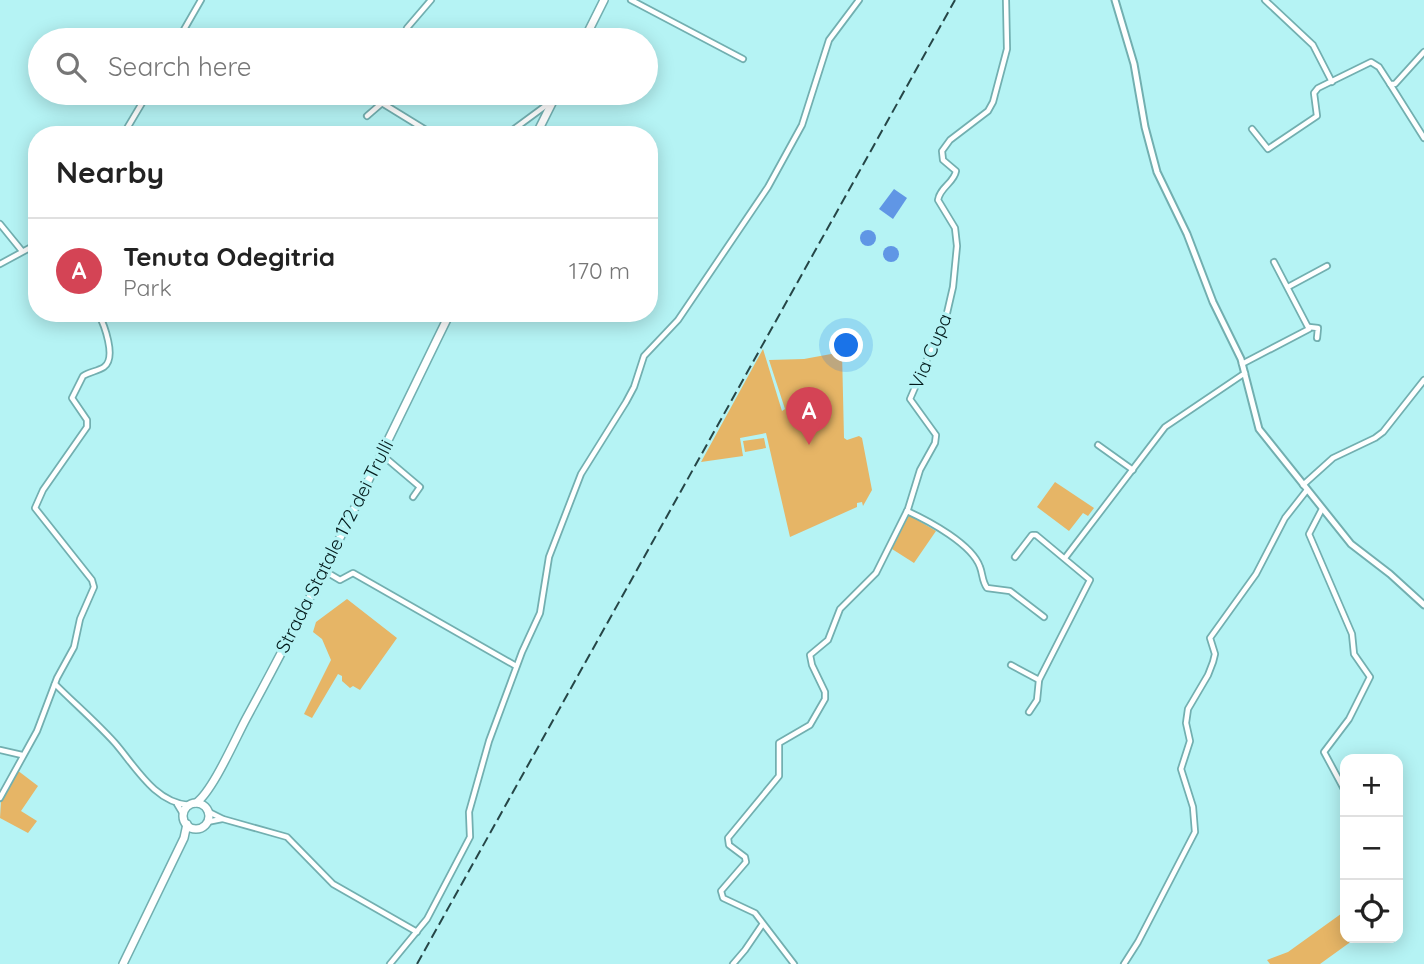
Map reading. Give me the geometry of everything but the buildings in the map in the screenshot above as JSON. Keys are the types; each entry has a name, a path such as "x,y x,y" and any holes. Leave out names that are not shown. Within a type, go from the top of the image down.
{"main road":[{"path":"590,28 604,0"},
{"path":"540,126 550,105"},
{"name":"Strada Statale 172 dei Trulli","path":"183,814 202,797 265,684 446,322"},
{"name":"Strada Statale 172 dei Trulli","path":"207,822 206,809 214,777"},
{"path":"193,804 206,809"},
{"path":"183,814 190,826"},
{"path":"190,826 200,827 207,822"},
{"path":"123,964 190,826"}],"street":[{"path":"185,28 201,0"},
{"path":"407,28 431,0"},
{"path":"631,0 743,59"},
{"path":"390,964 434,907 470,836 468,819 489,741 516,666 540,613 549,557 580,474 626,402 645,356 678,320 768,187 802,125 829,40 859,0"},
{"name":"Via Cupa","path":"762,925 755,913 723,898 721,891 746,862 746,857 729,845 728,838 779,776 779,743 810,725 825,699 825,692 812,666 810,655 828,640 840,610 876,573 907,511 920,470 937,438 910,399 944,327 953,288 957,246 955,228 938,200 956,171 943,160 942,151 950,140 988,111 993,102 1007,49 1006,0"},
{"path":"1115,0 1134,64 1145,127 1157,172 1187,234 1213,302 1242,364 1259,429 1357,549 1424,605"},
{"path":"1265,0 1313,45 1332,82"},
{"path":"1390,84 1398,83 1414,60 1424,52"},
{"path":"1252,130 1268,149 1317,116 1314,92 1371,62 1379,66 1424,138"},
{"path":"129,126 141,105"},
{"path":"367,117 380,105"},
{"path":"385,105 419,126"},
{"path":"518,126 547,105"},
{"path":"0,224 22,251"},
{"path":"0,264 28,248"},
{"path":"1275,262 1309,327"},
{"path":"1288,287 1327,266"},
{"path":"0,798 37,731 55,684 74,648 80,618 94,587 92,580 35,508 43,490 88,427 87,420 74,404 72,397 83,376 108,363 110,356 102,322"},
{"path":"1242,364 1308,331 1309,327"},
{"path":"1309,327 1318,328 1317,338"},
{"path":"1065,558 1165,427 1245,373"},
{"path":"1124,964 1195,832 1193,807 1181,769 1190,741 1186,723 1188,709 1213,662 1210,638 1256,574 1305,488 1333,458 1382,432 1424,380"},
{"path":"1098,445 1133,470"},
{"path":"380,453 420,487 413,496"},
{"path":"1322,509 1309,534 1351,632 1354,654 1370,677 1349,719 1324,752 1340,782"},
{"path":"907,511 958,539 980,566 982,580 987,588 1010,591 1044,617"},
{"path":"1015,556 1034,534 1089,577 1090,581 1039,680 1037,700 1029,712"},
{"path":"322,569 340,580 353,573 516,666"},
{"path":"1011,665 1039,680"},
{"path":"55,684 116,744 147,783 171,798 183,814"},
{"path":"0,750 22,755"},
{"path":"171,798 193,804"},
{"path":"206,809 223,819 287,837 333,884 417,932"},
{"path":"207,822 223,819"},
{"path":"733,964 762,925 794,964"}],"shaded area":[{"path":"763,349 782,411 785,409 769,360 804,359 842,352 844,438 862,438 872,490 863,506 862,502 857,503 857,507 790,537 766,433 740,438 743,456 701,462"},
{"path":"764,438 766,448 745,452 743,441"},
{"path":"1055,482 1094,508 1088,516 1083,513 1069,531 1037,507"},
{"path":"909,515 936,531 914,563 892,549"},
{"path":"347,599 397,638 360,690 353,686 350,688 338,674 312,718 304,714 331,660 322,639 313,632 316,622"},
{"path":"17,770 38,786 21,811 37,821 28,833 0,818 1,801"},
{"path":"1340,915 1340,943 1349,943 1320,964 1270,964 1267,960 1288,952"}],"water":[{"path":"894,189 907,198 893,219 879,209"},
{"path":"865,230 871,230 876,238 874,244 865,246 860,241 860,235"},
{"path":"888,246 894,246 899,254 897,260 888,262 883,257 883,251"}],"railway":[{"path":"417,964 955,0"}],"place":[{"name":"Tenuta Odegitria","path":"809,445"}]}
